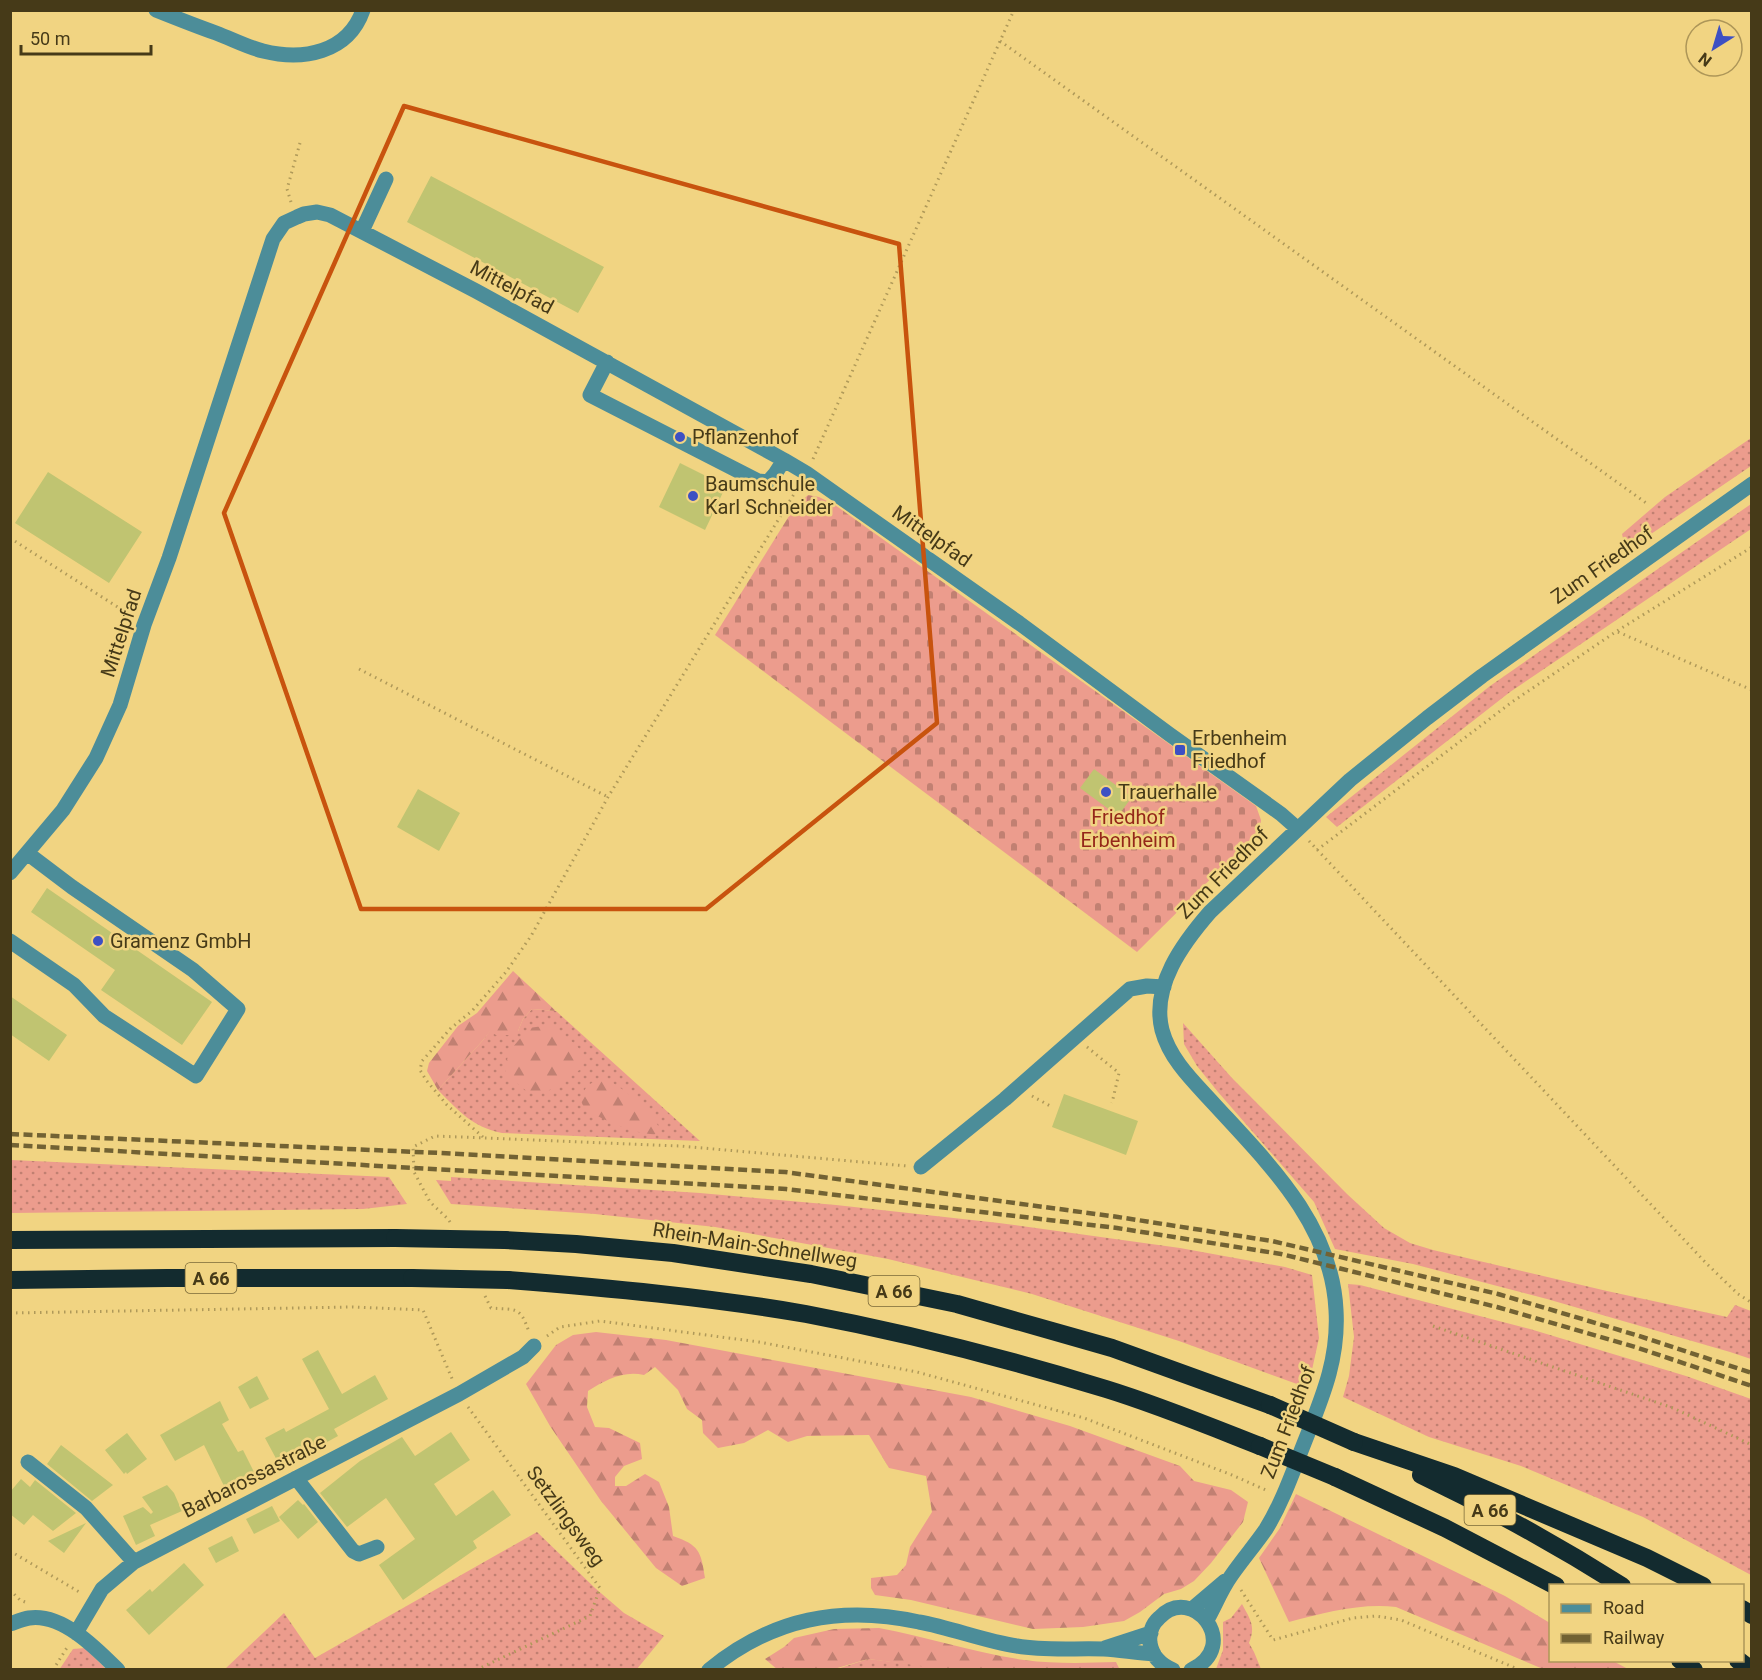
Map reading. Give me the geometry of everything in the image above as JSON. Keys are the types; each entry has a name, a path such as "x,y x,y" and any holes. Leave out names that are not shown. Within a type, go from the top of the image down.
{"highway":[{"name":"Rhein-Main-Schnellweg","path":"10,1240 395,1238 505,1240 674,1253 811,1274 957,1304 1113,1348 1270,1405 1354,1442"},
{"name":"A 66","path":"10,1280 167,1278 508,1280 671,1294 806,1314 954,1346 1106,1389 1152,1405 1335,1477 1445,1528 1552,1584"},
{"name":"A 66","path":"1354,1442 1463,1495 1576,1557 1619,1584"},
{"path":"1354,1442 1465,1480 1647,1558 1699,1584"}],"street":[{"path":"156,10 263,51 288,55 315,53 337,45 349,34 363,10"},
{"path":"363,231 386,179"},
{"name":"Mittelpfad","path":"10,873 63,810 96,758 120,705 144,625 169,558 273,239 284,224 304,214 317,212 330,215 363,231 607,362 806,473 1019,623 1281,814 1298,829"},
{"path":"607,362 590,395 758,481 768,482 784,460"},
{"name":"Zum Friedhof","path":"1207,1620 1229,1578 1274,1514 1321,1403 1331,1370 1337,1330 1335,1292 1323,1248 1309,1218 1238,1130 1189,1077 1173,1055 1162,1031 1160,1012 1164,987 1174,961 1210,912 1350,780 1482,676 1752,484"},
{"path":"10,941 74,985 104,1016 196,1076 238,1009 193,970 72,887 27,853"},
{"path":"921,1167 1018,1087 1130,989 1147,986 1164,987"},
{"name":"Barbarossastraße","path":"74,1638 102,1589 134,1562 459,1394 523,1357 534,1346"},
{"path":"28,1462 86,1508 134,1562"},
{"path":"296,1478 353,1551 359,1554 377,1547"},
{"name":"Zum Friedhof","path":"1151,1633 1157,1619 1177,1608 1192,1609 1229,1578"},
{"path":"1192,1609 1207,1620 1213,1634 1209,1656 1196,1668"},
{"path":"709,1670 722,1659 759,1637 789,1625 826,1616 872,1614 921,1622 987,1640 1030,1648 1102,1649 1154,1654"},
{"path":"11,1623 29,1618 59,1623 74,1638 90,1643 118,1670"},
{"path":"1102,1649 1151,1633 1150,1644 1154,1654 1159,1662 1173,1670"}],"path":[{"path":"484,1138 447,1105 426,1080 420,1070 422,1061 451,1028 472,1011 506,972 531,936 608,797 806,473 1014,10"},
{"path":"1000,41 1649,505"},
{"path":"297,217 287,189 300,143"},
{"path":"10,538 144,625"},
{"path":"1752,547 1617,631 1512,702 1317,850 1706,1263 1738,1294 1752,1303"},
{"path":"1617,631 1752,690"},
{"path":"359,669 608,797"},
{"path":"1074,1037 1119,1072 1112,1103"},
{"path":"1018,1087 1052,1107"},
{"path":"448,1219 430,1202 414,1172 413,1148 435,1136 680,1146 921,1167"},
{"path":"10,1313 352,1307 423,1310 459,1394"},
{"path":"491,1308 516,1310 523,1316 534,1346 560,1327 600,1321 759,1342 916,1372 1084,1418 1270,1491"},
{"path":"1433,1326 1673,1408 1752,1445"},
{"name":"Setzlingsweg","path":"459,1394 600,1588 590,1616 476,1670"},
{"path":"10,1551 93,1602"},
{"path":"1229,1578 1242,1591 1273,1640 1353,1618 1376,1616 1401,1620 1520,1670"},
{"path":"10,1590 20,1600"},
{"path":"53,1670 74,1638"}],"highlighted area":[{"path":"404,106 899,244 937,723 706,909 361,909 224,513"}],"green space":[{"path":"1751,438 1751,466 1626,551 1622,534 1665,497"},
{"name":"Friedhof Erbenheim","path":"808,495 819,497 835,505 1256,806 1261,820 1260,830 1137,952 715,635 794,508"},
{"path":"1751,504 1751,529 1510,692 1337,827 1326,817 1490,686"},
{"path":"513,971 556,1011 532,1009 523,1019 518,1031 511,1035 496,1035 490,1031 438,1090 427,1071 429,1063 458,1026 477,1013"},
{"path":"532,1009 556,1011 700,1141 502,1133 482,1127 467,1117 438,1090 490,1030 518,1031 523,1019"},
{"path":"1183,1023 1232,1078 1384,1228 1410,1243 1433,1250 1607,1291 1727,1317 1735,1305 1751,1311 1751,1359 1547,1299 1413,1264 1335,1249 1314,1202 1197,1066 1184,1044"},
{"path":"550,1025 576,1045 585,1056 581,1069 548,1091 529,1093 506,1074 505,1064 512,1048 529,1028"},
{"path":"601,1077 626,1092 643,1107 660,1129 657,1134 619,1126 598,1117 584,1107 580,1098 587,1086"},
{"path":"11,1160 389,1177 407,1204 363,1209 11,1213"},
{"path":"451,1177 700,1193 836,1205 999,1223 1180,1248 1285,1267 1312,1275 1319,1338 1308,1388 1179,1341 1032,1294 888,1259 715,1227 595,1214 451,1204 436,1180 451,1181"},
{"path":"1348,1284 1360,1285 1530,1329 1686,1376 1751,1399 1751,1575 1643,1517 1521,1466 1429,1437 1343,1397 1349,1376 1354,1337"},
{"path":"596,1332 666,1340 971,1397 1070,1426 1180,1466 1194,1481 1231,1490 1248,1502 1243,1522 1194,1581 1181,1589 1164,1594 1124,1621 1083,1627 1033,1629 911,1600 875,1595 871,1588 871,1578 897,1575 906,1565 910,1547 932,1512 926,1476 889,1468 869,1435 807,1436 788,1442 768,1430 744,1443 718,1448 703,1433 702,1420 687,1409 678,1390 655,1367 644,1375 622,1375 594,1387 588,1391 587,1407 595,1427 609,1428 640,1443 642,1459 624,1466 615,1477 615,1486 626,1486 645,1474 659,1482 669,1507 673,1536 693,1546 700,1555 705,1578 682,1586 656,1568 601,1501 550,1426 526,1384 556,1345 573,1335"},
{"path":"1296,1494 1505,1596 1549,1622 1549,1662 1615,1662 1628,1669 1543,1669 1396,1607 1369,1606 1329,1612 1289,1622 1259,1558 1280,1528"},
{"path":"537,1532 624,1613 664,1636 637,1669 225,1669 284,1613 315,1658"},
{"path":"1242,1604 1252,1627 1249,1643 1261,1669 1216,1669 1223,1650 1223,1622 1231,1618"},
{"path":"879,1628 1024,1660 1059,1663 1116,1662 1119,1668 1131,1669 953,1670 868,1659 834,1669 778,1670 765,1659 794,1638 834,1629"},
{"path":"85,1648 106,1669 59,1670 73,1649"},
{"path":"868,1659 953,1669 834,1670"}],"building":[{"path":"431,176 604,267 578,313 407,222"},
{"name":"Baumschule Karl Schneider","path":"680,463 726,486 705,530 659,507"},
{"path":"48,472 142,532 109,583 15,523"},
{"name":"Trauerhalle","path":"1094,769 1132,797 1118,816 1080,788"},
{"path":"418,789 460,813 439,851 397,827"},
{"name":"Gramenz GmbH","path":"47,888 212,1002 182,1045 101,990 115,970 31,912"},
{"path":"10,996 67,1035 49,1061 10,1034"},
{"path":"1064,1094 1138,1121 1126,1155 1052,1127"},
{"path":"318,1350 342,1394 375,1375 388,1399 334,1429 338,1436 309,1452 307,1450 279,1464 265,1438 284,1428 286,1432 329,1409 302,1359"},
{"path":"257,1376 269,1399 250,1409 238,1387"},
{"path":"220,1401 229,1420 222,1424 238,1452 243,1450 254,1472 224,1486 204,1445 175,1461 160,1435"},
{"path":"451,1432 470,1460 434,1484 456,1516 493,1490 511,1515 473,1541 477,1548 403,1600 379,1565 415,1539 386,1498 347,1527 320,1493 360,1461 402,1437 415,1456"},
{"path":"127,1433 147,1459 124,1474 105,1450"},
{"path":"61,1445 113,1485 92,1501 47,1464"},
{"path":"21,1479 30,1487 35,1480 76,1513 53,1531 33,1515 24,1525 10,1514 10,1492"},
{"path":"167,1485 174,1493 182,1511 150,1525 155,1536 136,1545 123,1516 143,1507 151,1514 153,1512 142,1497"},
{"path":"298,1500 318,1522 298,1539 279,1517"},
{"path":"272,1506 280,1521 254,1534 246,1519"},
{"path":"86,1523 64,1553 48,1541"},
{"path":"232,1536 239,1551 216,1563 208,1548"},
{"path":"184,1563 204,1585 149,1635 126,1610 150,1589 152,1592"}],"railway":[{"path":"10,1134 440,1153 785,1172 1118,1217 1272,1241 1498,1294 1636,1335 1752,1373"},
{"path":"10,1145 786,1189 1117,1228 1281,1254 1497,1307 1635,1347 1752,1386"}],"place":[{"name":"Pflanzenhof","path":"680,437"},
{"name":"Baumschule Karl Schneider","path":"693,496"},
{"name":"Erbenheim Friedhof","path":"1180,750"},
{"name":"Trauerhalle","path":"1106,792"},
{"name":"Gramenz GmbH","path":"98,941"}]}
